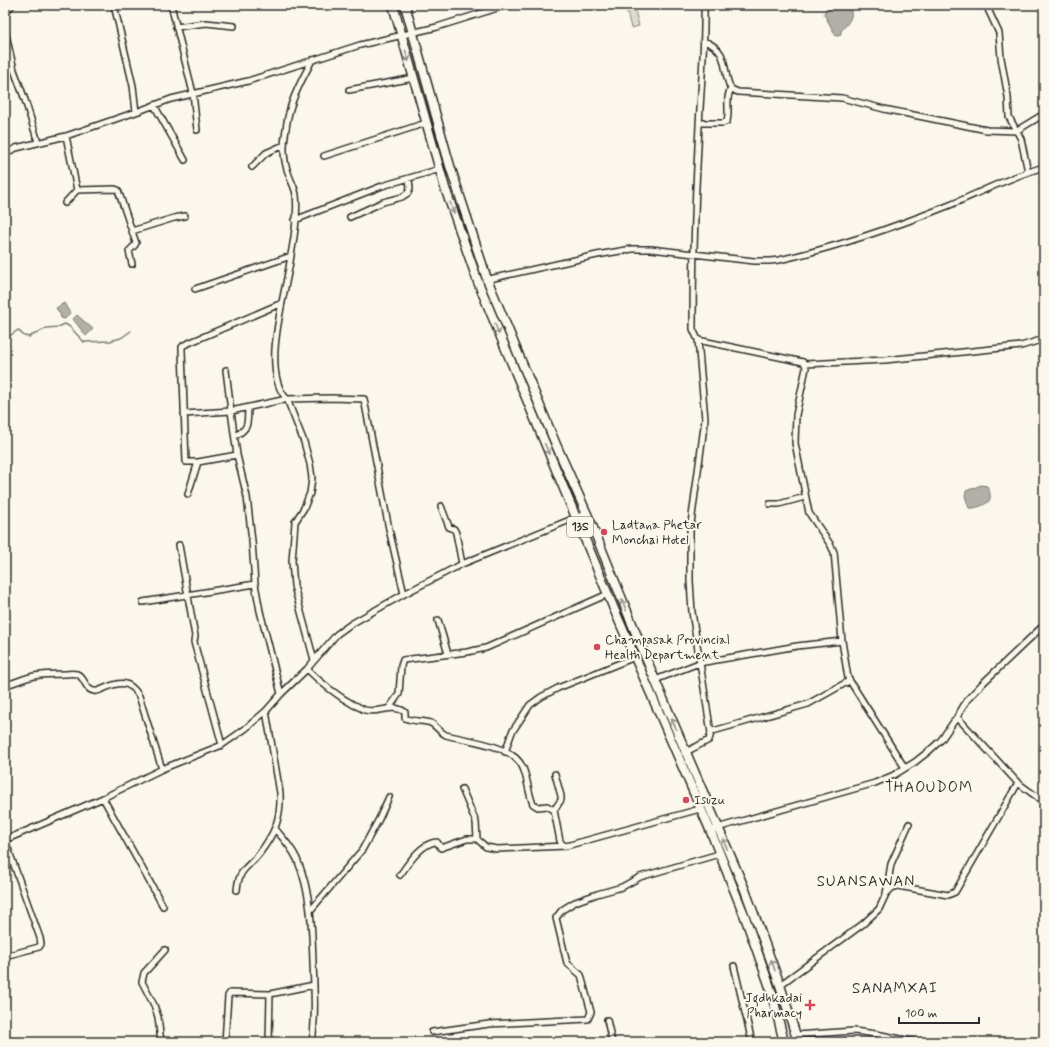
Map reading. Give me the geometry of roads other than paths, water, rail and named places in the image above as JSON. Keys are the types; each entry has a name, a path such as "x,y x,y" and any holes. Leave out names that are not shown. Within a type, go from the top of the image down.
{"highway":[{"name":"13S","path":"393,5 440,169 478,282 608,594 700,809 714,830 745,890 780,985 797,1039"},
{"name":"13S","path":"404,5 456,186 487,279 557,447 587,513 686,752 714,830 719,854 745,917 771,990 784,1042"},
{"path":"446,188 456,186"}],"street":[{"path":"5,13 12,5"},
{"path":"114,5 132,86 136,112"},
{"path":"171,5 193,93 197,130"},
{"path":"5,154 16,148 66,136 171,99 248,81 360,45 413,33 507,5"},
{"path":"677,756 709,740 711,733 692,612 690,560 692,518 705,419 698,340 693,329 693,254 704,41 704,5"},
{"path":"986,5 999,33 1001,58 1008,97 1009,117 1021,139 1028,172"},
{"path":"176,27 206,24 234,26"},
{"path":"5,31 14,70 38,142"},
{"path":"699,123 723,123 727,121 729,110 728,96 732,89 722,57 712,44 704,41"},
{"path":"312,60 289,112 284,145 284,159 296,197 295,220 291,256 276,334 274,353 278,387 286,399 304,442 312,478 310,493 304,508 295,522 292,561 294,586 314,660"},
{"path":"349,90 414,78"},
{"path":"732,89 734,91 746,92 842,98 884,109 987,130 1016,131 1044,114"},
{"path":"154,105 185,160"},
{"path":"324,156 426,123"},
{"path":"66,136 77,190"},
{"path":"252,167 266,153 284,145"},
{"path":"478,282 597,255 632,249 651,249 770,261 844,244 949,205 1028,172 1043,167 1044,173"},
{"path":"295,220 382,186 440,169"},
{"path":"350,218 384,202 402,197 408,193 410,188 409,179"},
{"path":"65,203 77,190 118,190 136,243 129,251 132,264"},
{"path":"132,231 185,216"},
{"path":"195,289 291,256"},
{"path":"237,455 198,462 186,462 182,347 282,303"},
{"path":"698,340 803,362 805,364 885,360 1021,346 1044,339"},
{"path":"805,364 806,368 796,415 795,443 809,513 834,552 842,641 849,681 905,768"},
{"path":"226,370 237,455 247,497 255,584 260,612 281,694"},
{"path":"184,414 231,411 286,399 364,399 389,529 404,594"},
{"path":"235,436 244,431 247,424 248,408"},
{"path":"188,494 198,462"},
{"path":"770,504 779,504 805,497"},
{"path":"441,506 449,527 455,531 462,564"},
{"path":"5,956 39,947 41,944 5,840 103,798 162,769 222,745 245,729 266,711 307,669 337,634 351,624 462,564 587,513"},
{"path":"179,545 189,594 195,636 194,642 222,745"},
{"path":"142,602 255,584"},
{"path":"389,708 399,694 401,666 403,660 467,652 486,648 608,594"},
{"path":"438,620 448,654"},
{"path":"714,830 875,783 905,768 929,751 940,740 957,717 967,700 1044,625"},
{"path":"655,680 700,663 797,646 842,641"},
{"path":"505,752 512,732 530,705 558,688 635,657"},
{"path":"307,669 321,684 344,699 365,710 376,711 389,708 400,709 405,712 405,718 429,722 446,735 495,746 516,759 522,767 533,804 538,807 547,806 554,810"},
{"path":"5,685 33,676 48,674 77,674 82,677 88,688 93,691 99,691 113,685 128,684 134,688 139,696 162,769"},
{"path":"711,733 713,731 808,704 849,681"},
{"path":"237,890 238,880 241,873 258,855 276,830 279,818 280,793 266,711"},
{"path":"957,717 1018,783 1044,802"},
{"path":"555,774 561,800 554,810 560,841 566,846"},
{"path":"886,894 892,888 898,886 948,895 955,892 1018,783"},
{"path":"462,789 476,822 477,839"},
{"path":"310,911 362,850 380,818 389,797"},
{"path":"103,798 163,906"},
{"path":"400,875 408,863 425,846 437,842 441,848 467,839 477,839 486,847 497,849 566,846 700,809"},
{"path":"780,985 863,924 879,909 886,894 891,864 909,824"},
{"path":"276,830 288,844 297,860 309,897 314,985 314,1031 312,1042"},
{"path":"432,1032 489,1024 588,1019 591,1012 586,990 581,975 567,963 556,918 562,910 582,899 622,887 640,877 719,854"},
{"path":"161,1042 158,1017 154,1005 142,982 144,973 165,950"},
{"path":"734,966 752,1042"},
{"path":"225,1042 228,996 230,993 270,994 314,985"},
{"path":"269,1042 270,994"},
{"path":"607,1020 612,1042"},
{"path":"788,1042 797,1039 854,1031 916,1042"}],"waterway":[{"path":"5,337 7,338 18,330 24,336 29,337 47,328 58,327 65,324 70,327 84,342 110,341 121,338 131,331"}],"place":[{"name":"Ladtana Phetar Monchai Hotel","path":"604,532"},
{"name":"Champasak Provincial Health Department","path":"597,647"},
{"name":"Isuzu","path":"686,800"},
{"name":"Jgdhkadai Pharmacy","path":"810,1005"}],"district":[{"name":"THAOUDOM","path":"929,788"},
{"name":"SUANSAWAN","path":"866,882"},
{"name":"SANAMXAI","path":"895,989"}]}
